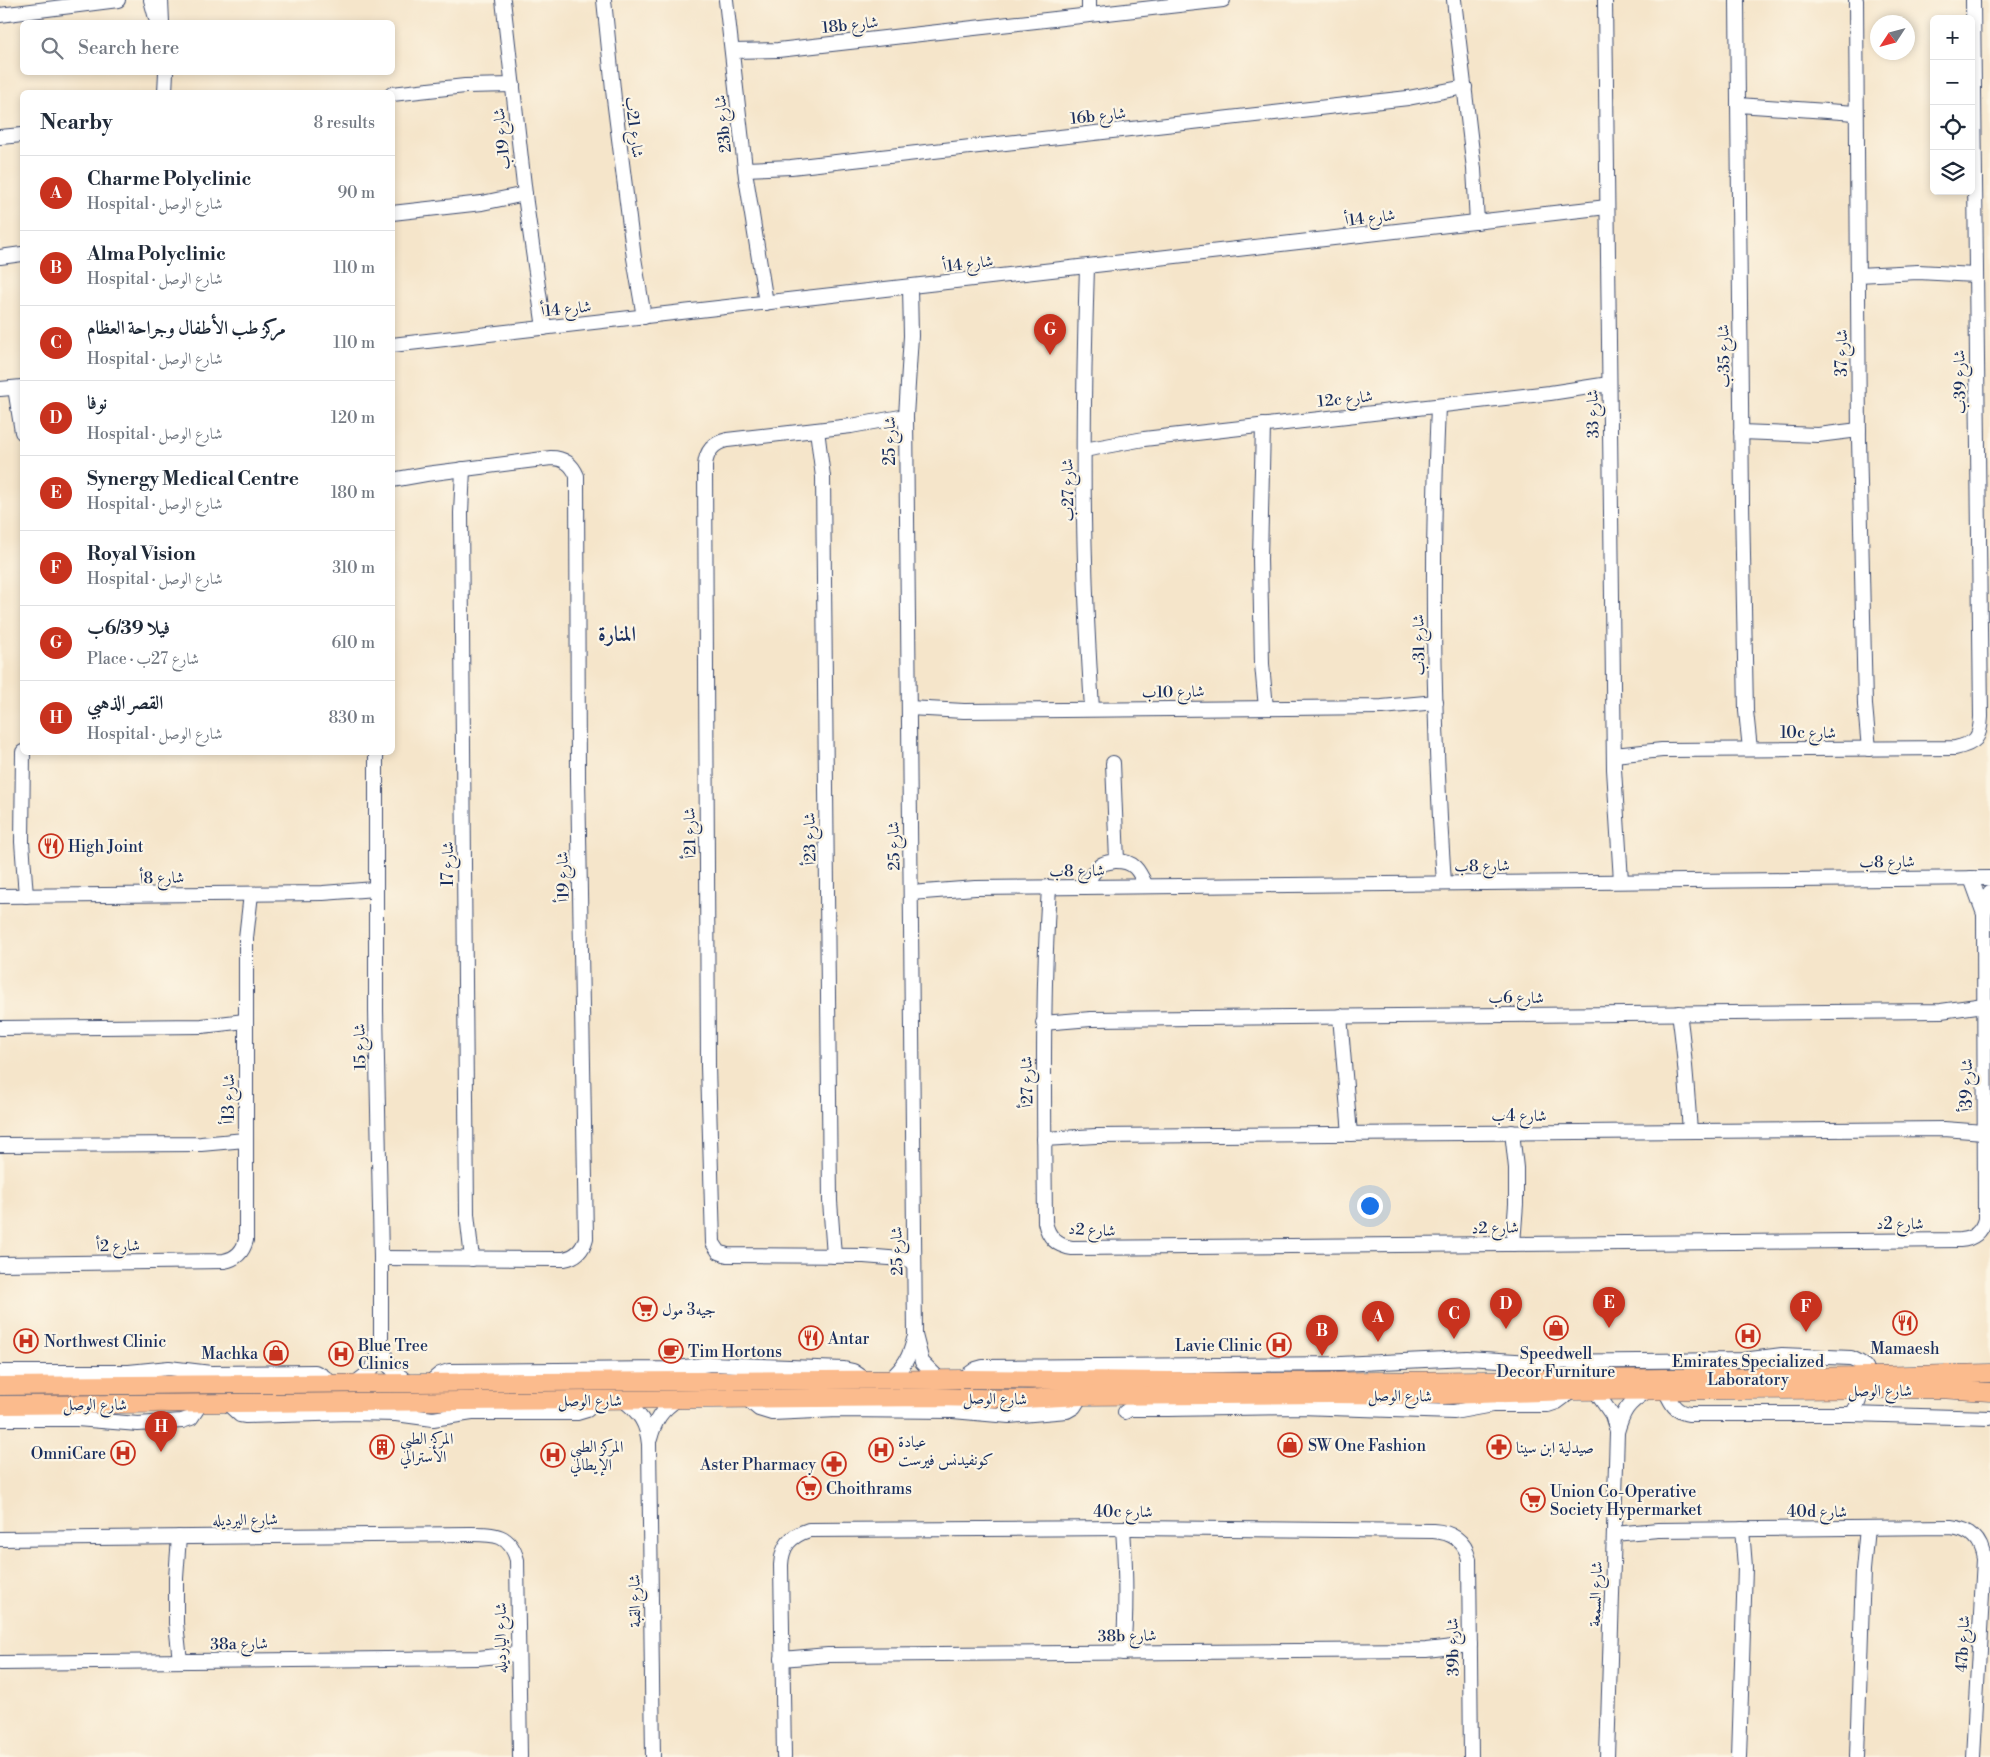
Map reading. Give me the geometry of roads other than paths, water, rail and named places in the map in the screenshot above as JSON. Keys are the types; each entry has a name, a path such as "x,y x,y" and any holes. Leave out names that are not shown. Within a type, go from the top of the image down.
{"main road":[{"name":"شارع الوصل","path":"0,1404 935,1397 1023,1399 1081,1396 1444,1395 1572,1391 1666,1392 1866,1383 1990,1373"},
{"name":"شارع الوصل","path":"0,1386 962,1379 1284,1382 1866,1383 1990,1392"},
{"path":"1938,1389 1990,1382"}],"street":[{"path":"0,15 118,0"},
{"path":"150,0 156,20"},
{"path":"161,0 162,20"},
{"name":"شارع 19ب","path":"503,0 540,328"},
{"name":"شارع 21ب","path":"604,0 640,317"},
{"name":"23b شارع","path":"726,0 756,244 761,303"},
{"path":"1089,0 1094,15"},
{"path":"1094,15 1095,0"},
{"name":"18b شارع","path":"732,55 1223,0"},
{"path":"1454,0 1481,221"},
{"name":"شارع 33","path":"1605,0 1616,882"},
{"name":"شارع 35ب","path":"1737,0 1741,437 1747,750"},
{"name":"شارع 37","path":"1856,0 1865,749"},
{"name":"شارع 39ب","path":"1955,748 1973,742 1978,736 1981,717 1973,0"},
{"path":"165,90 166,75"},
{"path":"166,75 170,90"},
{"path":"395,94 512,80"},
{"name":"16b شارع","path":"746,173 1465,92"},
{"path":"1738,109 1806,110 1856,108"},
{"path":"0,137 20,135"},
{"path":"395,213 526,198"},
{"name":"شارع 14أ","path":"395,345 1083,268 1481,221 1548,214 1607,211"},
{"path":"0,257 20,254"},
{"name":"شارع 27ب","path":"1083,268 1085,561 1089,663 1088,710"},
{"path":"1858,271 1975,271"},
{"name":"شارع 25","path":"906,288 909,356 906,420 915,1335 922,1362 939,1379"},
{"path":"0,389 19,387 20,402"},
{"name":"12c شارع","path":"1084,445 1550,393 1609,389"},
{"name":"شارع 31ب","path":"1434,406 1436,706 1440,834 1439,883"},
{"path":"822,429 906,420"},
{"path":"1258,426 1261,478 1262,708"},
{"name":"شارع 21أ","path":"822,429 727,440 712,447 707,455 704,466 707,934 712,1238 715,1248 727,1255 830,1256"},
{"name":"شارع 23أ","path":"822,429 830,1201 827,1224 830,1256"},
{"path":"1741,437 1860,435"},
{"name":"شارع 19أ","path":"459,470 556,458 570,465 577,476 578,482 578,777 586,1238 580,1251 564,1259 462,1259"},
{"path":"395,479 459,470"},
{"name":"شارع 17","path":"459,470 461,513 467,1214 462,1259"},
{"path":"395,472 426,474"},
{"name":"شارع 10ب","path":"909,712 1436,706"},
{"name":"10c شارع","path":"1614,751 1955,748"},
{"path":"21,896 23,755"},
{"name":"شارع 15","path":"354,1384 373,1367 377,1359 380,1341 381,1262 375,894 376,755"},
{"path":"1114,763 1116,861"},
{"path":"1084,887 1098,866 1116,861 1129,862 1135,866 1146,886"},
{"name":"شارع 39أ","path":"1971,878 1984,915"},
{"name":"شارع 8ب","path":"911,889 1990,878"},
{"name":"شارع 27أ","path":"1044,887 1045,1222"},
{"name":"شارع 39أ","path":"1960,1240 1976,1235 1982,1228 1984,1219 1984,915 1990,892"},
{"name":"شارع 13أ","path":"236,1257 242,1250 246,1240 245,1025 247,894"},
{"name":"شارع 8أ","path":"0,896 375,894"},
{"name":"شارع 6ب","path":"1043,1019 1941,1011 1984,1009"},
{"path":"1683,1013 1685,1131"},
{"path":"1345,1016 1346,1134"},
{"path":"0,1028 245,1025"},
{"name":"شارع 4ب","path":"1044,1135 1346,1134 1984,1127"},
{"path":"1516,1132 1517,1244"},
{"path":"0,1145 245,1144"},
{"name":"شارع 2د","path":"1045,1222 1048,1234 1052,1239 1061,1246 1072,1248 1960,1240"},
{"path":"830,1256 914,1254"},
{"name":"شارع 2أ","path":"0,1264 224,1261 236,1257"},
{"path":"381,1262 462,1259"},
{"name":"شارع 25","path":"890,1380 908,1360 915,1335"},
{"name":"شارع 15","path":"380,1341 388,1366 408,1384"},
{"path":"0,1372 129,1372 169,1368 211,1373 315,1372 324,1376 334,1385"},
{"path":"1851,1414 1858,1403 1866,1383"},
{"path":"1125,1412 1130,1410 1299,1407 1454,1412 1492,1405 1548,1405 1557,1402 1572,1391"},
{"name":"شارع السمعة","path":"1596,1392 1612,1414 1617,1432 1607,1757"},
{"name":"شارع السمعة","path":"1617,1432 1626,1407 1635,1398 1646,1392"},
{"path":"1666,1392 1673,1406 1689,1414 1851,1414 1990,1418"},
{"path":"1153,1396 1161,1405 1168,1409"},
{"name":"شارع القبة","path":"649,1444 657,1418 663,1409 678,1399"},
{"name":"شارع القبة","path":"623,1400 644,1419 649,1444 653,1757"},
{"path":"0,1419 77,1419 138,1424 182,1422 191,1418 201,1403"},
{"name":"40d شارع","path":"1614,1530 1951,1527 1962,1529 1974,1535"},
{"path":"1127,1528 1126,1616 1128,1653"},
{"name":"40c شارع","path":"782,1655 781,1565 784,1548 794,1536 809,1530 1127,1528 1432,1531 1447,1533 1459,1539"},
{"path":"1857,1757 1863,1528"},
{"path":"1739,1757 1746,1529"},
{"name":"شارع اليرديله","path":"0,1539 491,1534"},
{"name":"شارع اليارديله","path":"491,1534 508,1542 517,1560 520,1757"},
{"name":"47b شارع","path":"1974,1535 1980,1542 1984,1559 1974,1757"},
{"path":"174,1537 176,1578 175,1661"},
{"name":"39b شارع","path":"1459,1539 1466,1548 1469,1559 1471,1757"},
{"name":"38b شارع","path":"782,1655 1470,1650"},
{"path":"782,1655 784,1757"},
{"name":"38a شارع","path":"0,1663 517,1658"}],"place":[{"name":"فيلا 6/39ب","path":"1050,355"},
{"name":"High Joint","path":"51,846"},
{"name":"جيه3 مول","path":"645,1309"},
{"name":"Mamaesh","path":"1905,1323"},
{"name":"Speedwell Decor Furniture","path":"1556,1328"},
{"name":"Synergy Medical Centre","path":"1609,1328"},
{"name":"نوفا","path":"1506,1329"},
{"name":"Royal Vision","path":"1806,1332"},
{"name":"Emirates Specialized Laboratory","path":"1748,1336"},
{"name":"Antar","path":"811,1338"},
{"name":"مركز طب الأطفال وجراحة العظام","path":"1454,1339"},
{"name":"Northwest Clinic","path":"26,1341"},
{"name":"Charme Polyclinic","path":"1378,1342"},
{"name":"Lavie Clinic","path":"1279,1345"},
{"name":"Tim Hortons","path":"671,1351"},
{"name":"Machka","path":"276,1353"},
{"name":"Blue Tree Clinics","path":"341,1354"},
{"name":"Alma Polyclinic","path":"1322,1356"},
{"name":"SW One Fashion","path":"1290,1445"},
{"name":"المركز الطبي الأسترالي","path":"382,1447"},
{"name":"صيدلية ابن سينا","path":"1499,1447"},
{"name":"عيادة كونفيدنس فيرست","path":"881,1450"},
{"name":"القصر الذهبي","path":"161,1452"},
{"name":"OmniCare","path":"123,1453"},
{"name":"المركز الطبي الإيطالي","path":"553,1455"},
{"name":"Aster Pharmacy","path":"834,1464"},
{"name":"Choithrams","path":"809,1488"},
{"name":"Union Co-Operative Society Hypermarket","path":"1533,1500"}],"district":[{"name":"المنارة","path":"617,634"}]}
